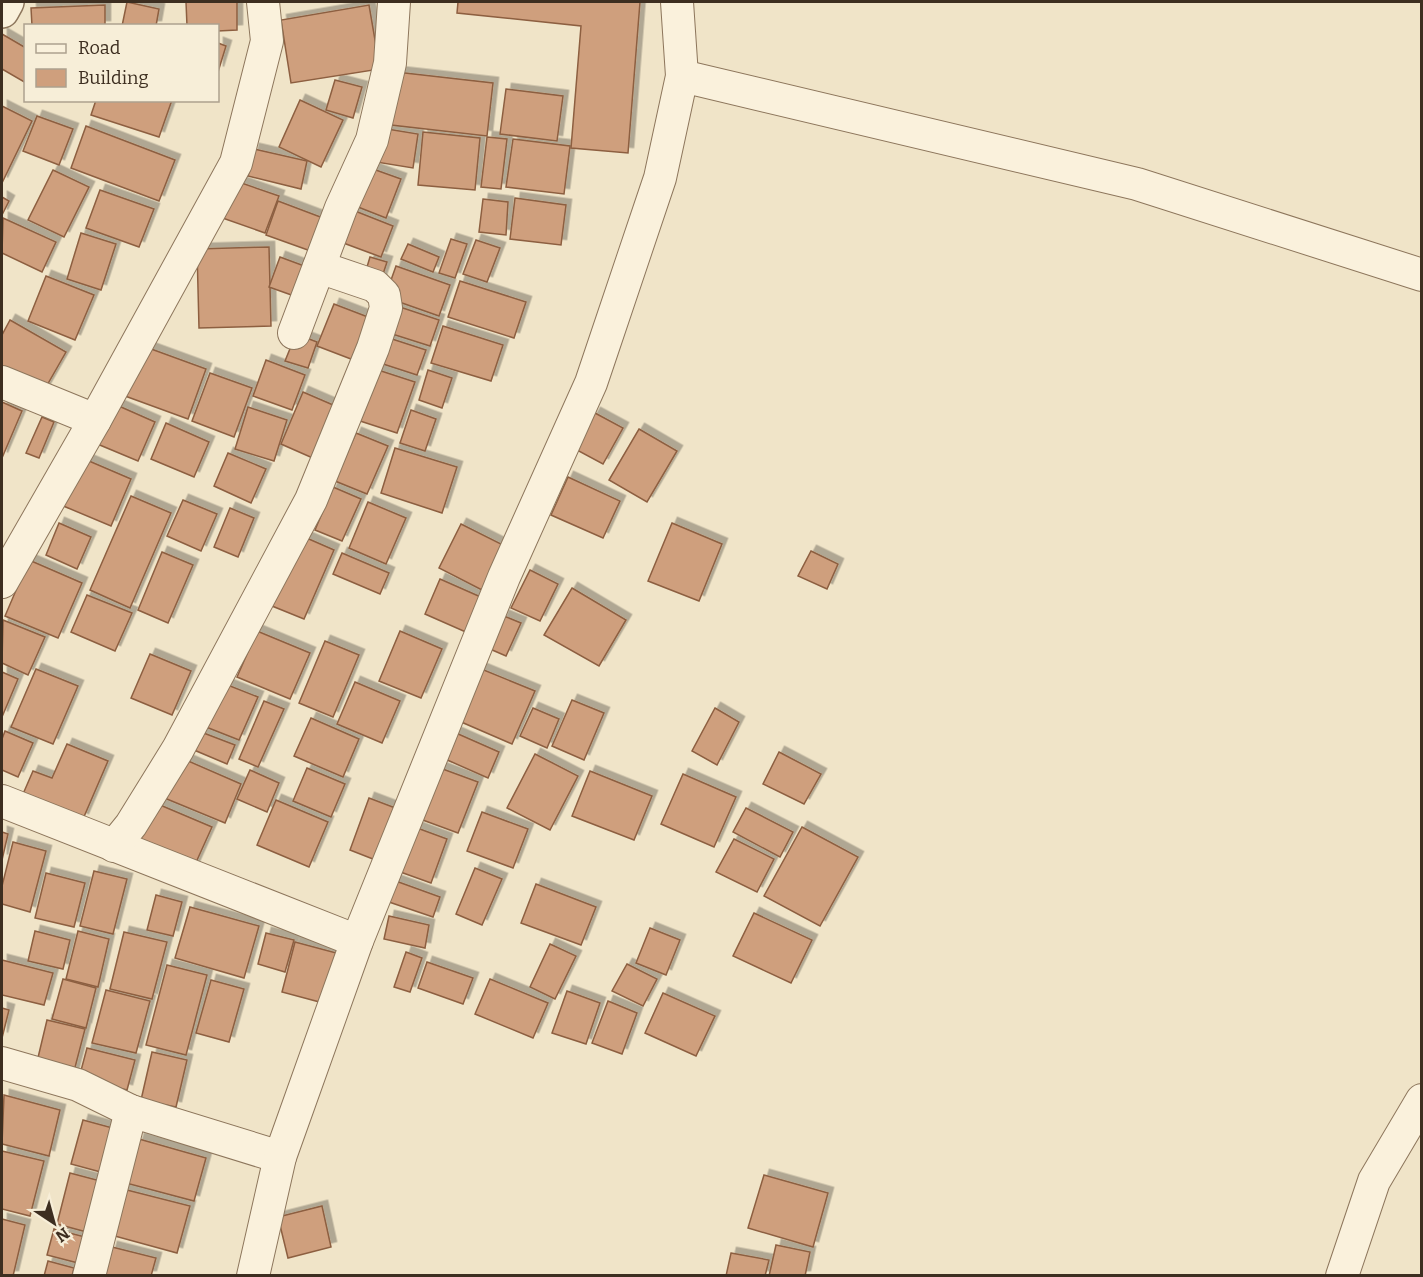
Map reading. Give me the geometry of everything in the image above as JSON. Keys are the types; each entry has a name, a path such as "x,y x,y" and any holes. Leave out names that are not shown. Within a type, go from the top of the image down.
{"street":[{"path":"2,11 7,2"},
{"path":"2,582 95,420 236,162 267,41 263,2"},
{"path":"294,333 341,208 372,140 390,63 394,2"},
{"path":"253,1275 280,1158 357,941 504,577 591,383 660,178 682,75 677,2"},
{"path":"682,75 1137,184 1422,275"},
{"path":"114,846 131,825 178,749 311,500 373,348 386,308 384,295 375,286 319,267"},
{"path":"2,382 95,420"},
{"path":"2,801 357,941"},
{"path":"2,1063 78,1085 131,1110 280,1158"},
{"path":"1342,1275 1374,1181 1422,1100"},
{"path":"89,1275 131,1110"}],"building":[{"path":"127,2 159,9 156,24 122,24"},
{"path":"186,2 237,2 237,30 219,31 219,24 187,24"},
{"path":"458,2 640,2 628,153 571,148 581,26 457,13"},
{"path":"105,5 105,24 32,24 31,8"},
{"path":"369,5 380,69 291,83 281,20"},
{"path":"2,34 24,47 24,82 2,69"},
{"path":"219,43 226,46 219,69"},
{"path":"396,72 493,83 487,136 391,125"},
{"path":"335,80 362,87 353,118 326,110"},
{"path":"506,89 563,96 557,141 500,134"},
{"path":"300,100 343,120 321,167 279,147"},
{"path":"95,102 171,102 159,137 91,115"},
{"path":"2,106 32,121 2,183"},
{"path":"37,116 73,129 59,165 23,151"},
{"path":"86,126 175,160 159,201 71,168"},
{"path":"381,128 418,134 413,168 376,162"},
{"path":"423,132 480,138 475,190 418,185"},
{"path":"487,137 507,139 501,189 481,187"},
{"path":"513,139 570,146 564,194 506,187"},
{"path":"254,149 307,161 301,189 248,176"},
{"path":"373,169 401,179 386,218 358,207"},
{"path":"53,170 89,187 64,237 28,220"},
{"path":"227,178 279,196 265,233 214,215"},
{"path":"100,190 154,209 139,247 86,228"},
{"path":"2,197 9,201 2,215"},
{"path":"515,198 566,205 561,245 510,239"},
{"path":"483,199 508,202 506,235 479,232"},
{"path":"278,201 331,221 319,254 266,235"},
{"path":"350,209 393,226 381,257 338,241"},
{"path":"3,218 56,242 42,272 2,253"},
{"path":"81,233 116,244 101,290 67,279"},
{"path":"451,239 467,244 455,278 439,273"},
{"path":"476,240 500,248 487,282 463,274"},
{"path":"408,244 439,257 433,272 401,259"},
{"path":"269,247 271,326 199,328 197,249"},
{"path":"280,257 307,267 297,297 269,287"},
{"path":"370,257 387,262 380,283 364,277"},
{"path":"396,266 450,285 439,316 385,297"},
{"path":"46,276 94,295 75,340 28,321"},
{"path":"460,281 526,302 514,338 448,317"},
{"path":"334,304 381,322 364,364 317,346"},
{"path":"397,306 439,320 430,346 389,333"},
{"path":"10,320 66,352 42,394 2,372 2,335"},
{"path":"443,326 503,345 491,381 431,363"},
{"path":"296,334 317,342 308,368 285,361"},
{"path":"389,338 426,350 417,375 380,363"},
{"path":"143,346 206,369 188,419 125,396"},
{"path":"266,360 305,375 292,410 253,396"},
{"path":"375,369 415,382 397,433 357,420"},
{"path":"428,370 452,378 442,408 419,400"},
{"path":"210,373 252,388 234,437 192,421"},
{"path":"303,392 347,411 324,463 281,444"},
{"path":"2,402 22,411 2,458"},
{"path":"112,403 155,422 138,461 95,443"},
{"path":"248,407 287,420 274,461 235,449"},
{"path":"411,410 436,419 425,451 400,443"},
{"path":"595,413 623,428 603,464 575,449"},
{"path":"42,417 54,422 39,458 26,453"},
{"path":"166,423 209,442 194,477 151,459"},
{"path":"639,429 677,451 647,502 609,480"},
{"path":"356,433 388,446 367,494 335,481"},
{"path":"395,448 457,467 442,513 381,493"},
{"path":"228,453 266,469 251,503 214,486"},
{"path":"82,458 131,479 111,526 61,505"},
{"path":"568,477 620,501 603,538 551,515"},
{"path":"333,487 361,499 342,541 315,530"},
{"path":"131,496 171,513 130,608 90,590"},
{"path":"183,500 217,514 201,551 167,536"},
{"path":"368,502 406,518 386,564 349,548"},
{"path":"230,508 254,518 238,557 214,547"},
{"path":"59,523 91,537 77,569 46,555"},
{"path":"672,523 722,544 699,601 648,581"},
{"path":"461,524 505,546 482,590 439,568"},
{"path":"302,536 334,550 304,619 272,606"},
{"path":"811,551 838,564 827,589 798,576"},
{"path":"162,552 193,565 168,623 138,610"},
{"path":"342,553 389,573 380,594 333,574"},
{"path":"29,560 82,583 58,638 5,616"},
{"path":"530,570 558,584 540,621 511,608"},
{"path":"440,579 483,598 468,633 425,614"},
{"path":"572,588 626,620 599,666 544,635"},
{"path":"87,595 132,613 115,651 71,632"},
{"path":"504,616 521,623 506,656 490,649"},
{"path":"3,620 45,637 28,675 2,663"},
{"path":"257,631 310,653 290,699 237,677"},
{"path":"400,631 442,649 421,698 379,681"},
{"path":"325,641 359,655 333,717 299,703"},
{"path":"150,654 191,671 172,715 131,698"},
{"path":"474,666 535,691 512,744 452,718"},
{"path":"36,669 78,686 53,744 11,727"},
{"path":"2,672 18,679 2,717"},
{"path":"220,682 258,697 239,740 201,725"},
{"path":"355,682 400,701 382,743 337,724"},
{"path":"572,700 604,713 584,760 552,746"},
{"path":"264,701 284,709 258,767 239,759"},
{"path":"533,708 559,719 547,748 520,736"},
{"path":"715,708 739,722 717,765 692,751"},
{"path":"311,718 359,739 343,777 294,756"},
{"path":"5,731 33,743 18,777 2,770 2,739"},
{"path":"201,732 235,745 227,764 194,750"},
{"path":"456,733 499,752 488,778 445,759"},
{"path":"67,744 108,761 83,819 23,794 33,771 52,778"},
{"path":"779,752 821,774 804,804 763,784"},
{"path":"535,754 578,776 550,830 507,808"},
{"path":"179,757 241,784 225,823 162,797"},
{"path":"307,768 345,784 331,817 293,801"},
{"path":"440,768 478,782 458,833 420,819"},
{"path":"250,770 279,783 267,812 237,799"},
{"path":"590,771 652,796 634,840 572,816"},
{"path":"683,774 736,797 714,847 661,824"},
{"path":"369,798 398,809 378,861 350,850"},
{"path":"276,800 328,822 309,867 257,845"},
{"path":"153,802 212,827 193,869 135,844"},
{"path":"746,808 793,832 780,857 733,832"},
{"path":"482,812 528,829 513,868 467,851"},
{"path":"409,825 447,839 431,883 392,869"},
{"path":"802,827 858,857 820,926 764,896"},
{"path":"2,832 8,834 2,860"},
{"path":"734,839 774,859 757,892 716,872"},
{"path":"13,842 46,851 30,912 2,904 2,886"},
{"path":"475,868 502,879 482,925 456,914"},
{"path":"94,871 127,879 113,934 80,926"},
{"path":"46,873 85,883 74,927 35,918"},
{"path":"393,880 440,897 433,917 386,901"},
{"path":"536,884 596,907 581,945 521,923"},
{"path":"156,895 182,902 173,936 147,930"},
{"path":"190,907 259,926 244,978 175,958"},
{"path":"754,913 812,940 791,983 733,956"},
{"path":"389,916 429,925 425,948 384,939"},
{"path":"650,928 680,940 666,975 636,963"},
{"path":"35,931 70,940 63,969 28,961"},
{"path":"78,931 109,939 98,987 66,979"},
{"path":"124,932 167,942 152,999 110,989"},
{"path":"266,933 294,940 285,972 258,964"},
{"path":"295,942 340,954 327,1004 282,992"},
{"path":"550,944 576,956 555,999 530,987"},
{"path":"406,952 422,958 410,992 394,987"},
{"path":"2,960 53,973 44,1005 2,995"},
{"path":"427,962 473,978 463,1004 418,988"},
{"path":"627,964 657,979 643,1006 612,991"},
{"path":"167,965 207,975 186,1055 146,1045"},
{"path":"63,979 96,988 86,1028 52,1019"},
{"path":"490,979 548,1003 533,1038 475,1014"},
{"path":"211,980 244,989 229,1042 196,1033"},
{"path":"106,990 150,1001 136,1053 92,1043"},
{"path":"567,991 600,1003 586,1044 552,1033"},
{"path":"663,993 715,1016 696,1056 645,1033"},
{"path":"608,1001 637,1013 622,1054 592,1043"},
{"path":"2,1008 9,1010 2,1038"},
{"path":"47,1020 85,1029 73,1075 36,1066"},
{"path":"87,1048 135,1060 127,1090 79,1078"},
{"path":"152,1052 187,1060 176,1107 141,1100"},
{"path":"4,1095 60,1110 49,1156 2,1144"},
{"path":"83,1120 120,1130 108,1174 71,1164"},
{"path":"139,1139 206,1158 194,1201 126,1183"},
{"path":"2,1151 44,1161 30,1216 2,1209"},
{"path":"70,1173 108,1183 94,1234 57,1224"},
{"path":"764,1175 828,1193 813,1247 748,1228"},
{"path":"123,1189 190,1206 177,1253 111,1235"},
{"path":"322,1206 331,1247 288,1258 278,1217"},
{"path":"2,1219 25,1225 13,1276 2,1276"},
{"path":"54,1229 89,1238 82,1264 47,1255"},
{"path":"776,1245 810,1252 805,1276 769,1276"},
{"path":"112,1247 156,1258 151,1276 104,1276"},
{"path":"731,1253 769,1260 765,1276 726,1276"},
{"path":"48,1261 74,1268 72,1276 44,1276"}]}
